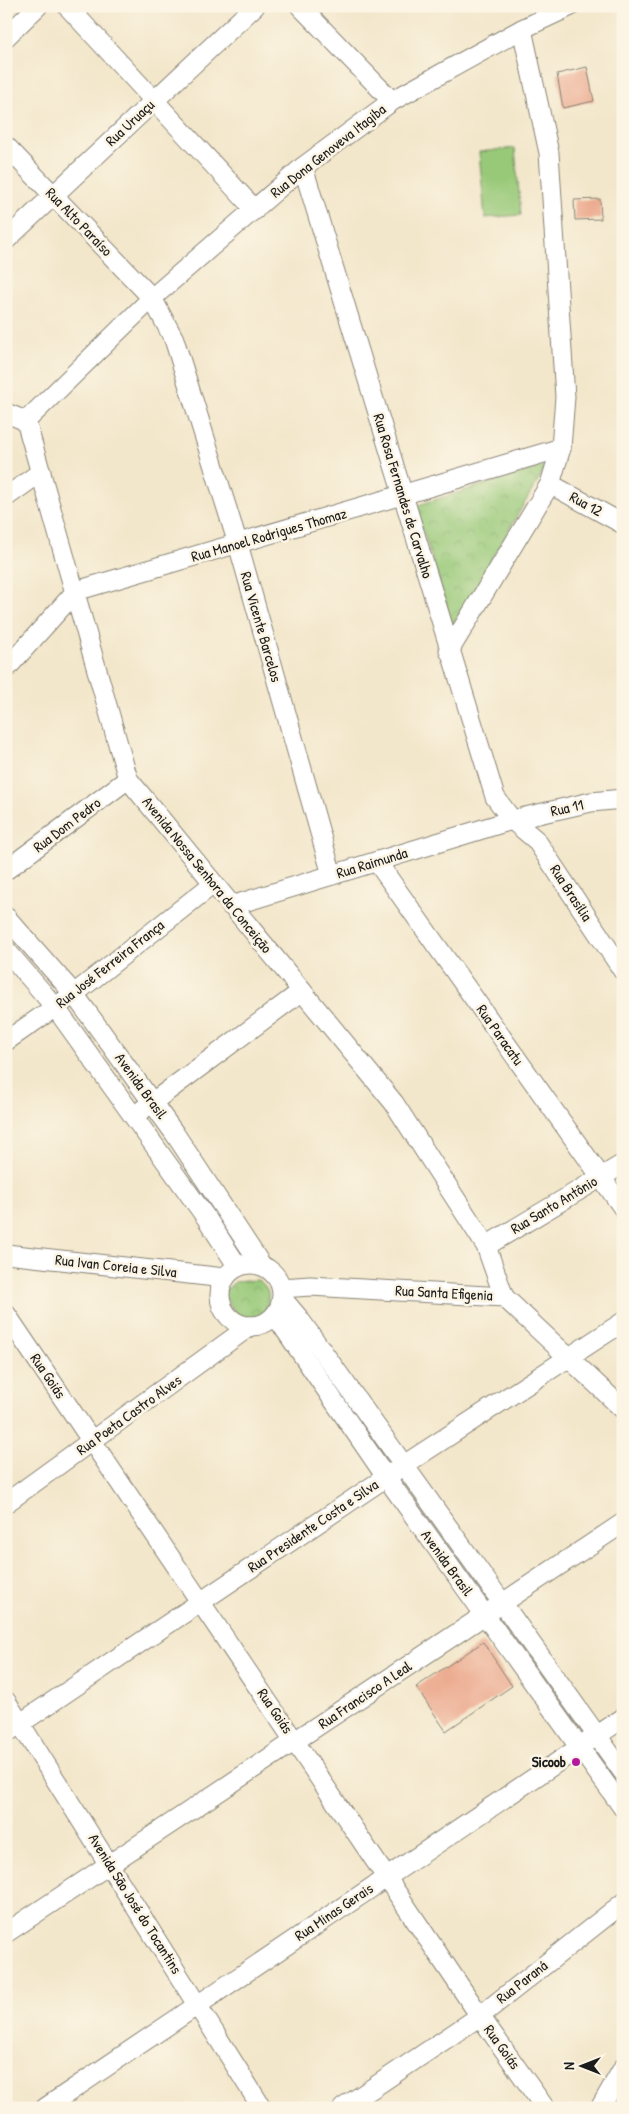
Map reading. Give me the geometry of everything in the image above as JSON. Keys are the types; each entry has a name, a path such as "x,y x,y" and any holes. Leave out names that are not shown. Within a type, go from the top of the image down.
{"street":[{"path":"6,37 38,6"},
{"path":"68,6 254,210"},
{"name":"Rua Uruaçu","path":"6,240 255,6"},
{"path":"300,6 392,101"},
{"name":"Rua Dona Genoveva Itagiba","path":"26,421 152,298 303,167 392,101 522,29 571,6"},
{"path":"449,651 550,484 561,448 565,397 550,153 522,29"},
{"name":"Rua Alto Paraíso","path":"6,146 152,298"},
{"name":"Rua Rosa Fernandes de Carvalho","path":"303,167 495,797 512,820"},
{"name":"Rua Vicente Barcelos","path":"152,298 174,339 238,544 332,875"},
{"path":"6,413 26,421"},
{"name":"Avenida Nossa Senhora da Conceição","path":"26,421 76,591 128,779 394,1103 486,1246 504,1297"},
{"name":"Rua Manoel Rodrigues Thomaz","path":"76,591 561,448"},
{"path":"6,497 41,472"},
{"name":"Rua 12","path":"550,484 623,524"},
{"path":"6,669 76,591"},
{"name":"Rua Dom Pedro","path":"6,870 128,779"},
{"name":"Rua 11","path":"512,820 591,802 623,799"},
{"name":"Rua Raimunda","path":"231,906 512,820"},
{"name":"Rua Brasília","path":"512,820 536,840 623,971"},
{"name":"Rua Paracatu","path":"377,862 623,1208"},
{"name":"Rua José Ferreira França","path":"6,1041 74,994 213,884"},
{"name":"Avenida Brasil","path":"6,917 74,994 153,1103 262,1266"},
{"name":"Avenida Brasil","path":"6,950 55,1007 207,1219 231,1273"},
{"path":"132,1116 153,1103 302,991"},
{"name":"Rua Santo Antônio","path":"486,1246 623,1164"},
{"name":"Rua Ivan Coreia e Silva","path":"6,1254 231,1273"},
{"path":"250,1264 262,1266 271,1271 282,1293 275,1315 264,1324 250,1326 240,1324 230,1318 224,1309 221,1299 221,1288 231,1273 250,1264"},
{"name":"Rua Santa Efigenia","path":"282,1293 310,1286 504,1297 623,1408"},
{"name":"Avenida Brasil","path":"282,1293 623,1772"},
{"name":"Rua Goiás","path":"6,1314 480,2016 545,2108"},
{"name":"Avenida Brasil","path":"275,1315 386,1478 623,1808"},
{"name":"Rua Presidente Costa e Silva","path":"14,1729 404,1464 571,1358 623,1322"},
{"name":"Rua Poeta Castro Alves","path":"6,1503 93,1442 250,1326"},
{"name":"Rua Francisco A Leal","path":"6,1933 623,1523"},
{"name":"Avenida São José do Tocantins","path":"6,1701 14,1729 110,1864 199,2004 262,2108"},
{"name":"Rua Minas Gerais","path":"45,2108 623,1718"},
{"name":"Rua Paraná","path":"343,2108 480,2016 623,1903"},
{"path":"600,2108 623,2068"}],"green space":[{"path":"515,148 521,215 485,218 479,152"},
{"path":"547,465 453,625 415,506"},
{"path":"258,1280 267,1290 268,1303 265,1313 248,1322 239,1318 224,1295 224,1291 235,1282"}],"building":[{"path":"587,67 594,101 563,108 557,74"},
{"path":"600,199 601,219 575,220 574,200"},
{"path":"483,1642 512,1686 446,1731 416,1687"}],"place":[{"name":"Sicoob","path":"576,1762"}]}
